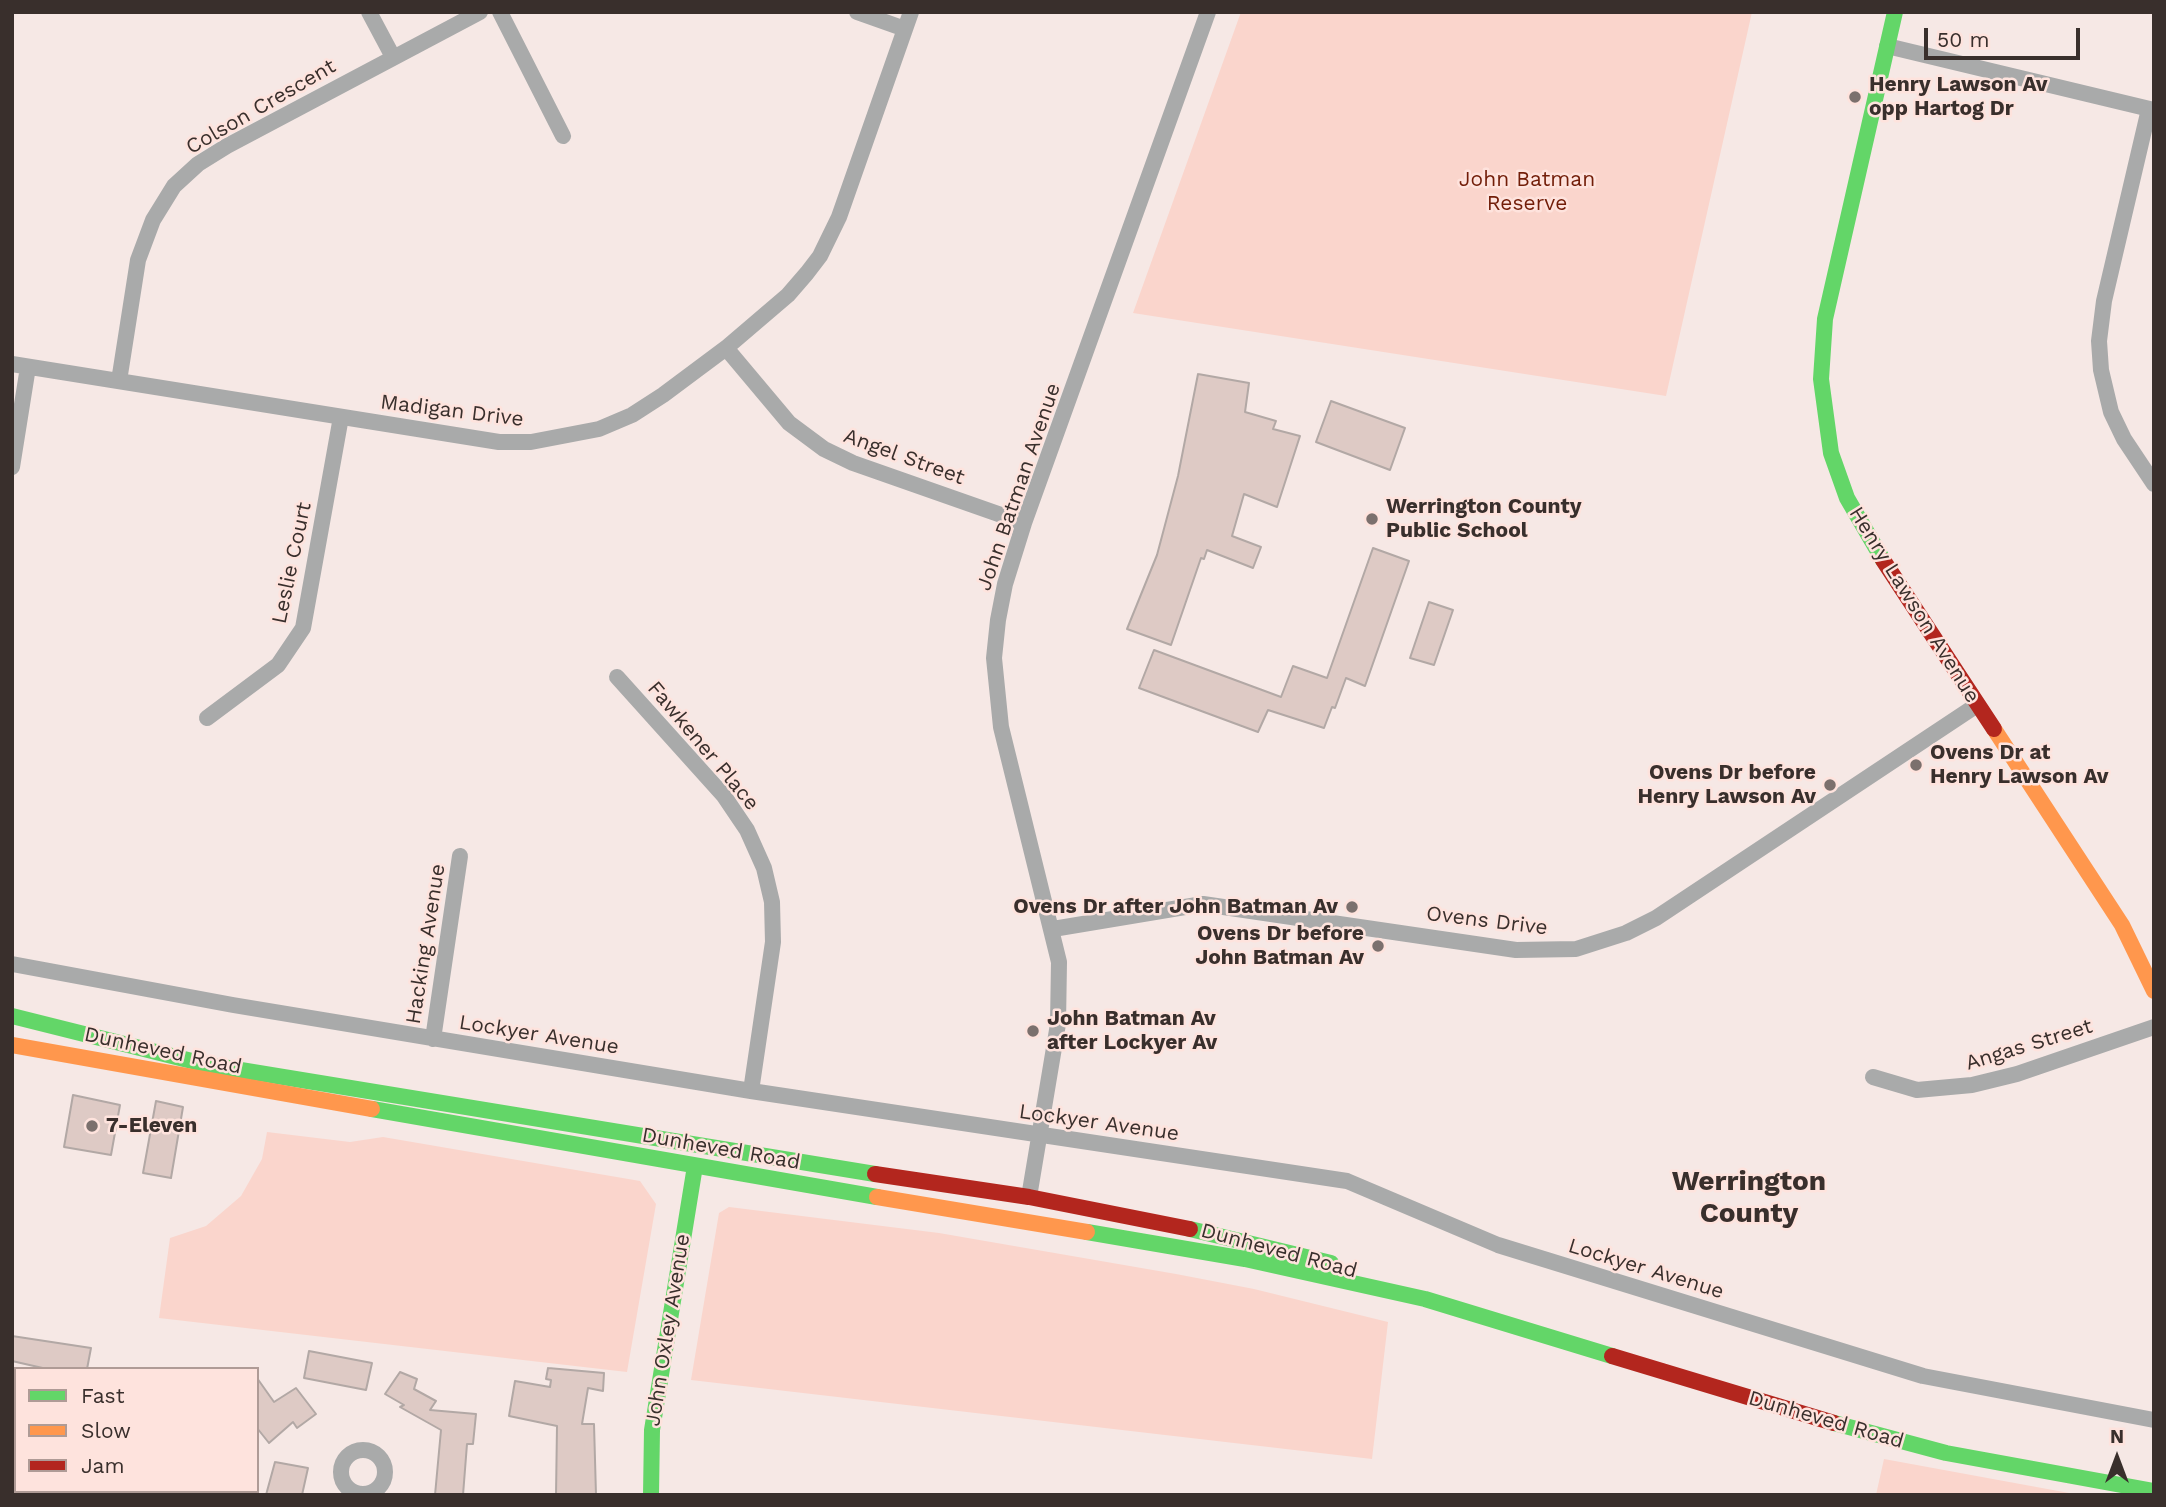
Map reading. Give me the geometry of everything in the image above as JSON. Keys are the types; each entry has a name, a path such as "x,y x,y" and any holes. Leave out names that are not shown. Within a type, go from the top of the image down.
{"main road":[{"name":"Henry Lawson Avenue","path":"1895,12 1825,319 1821,379 1824,418 1836,470 1854,514 2122,925 2154,991"},
{"name":"Dunheved Road","path":"12,1016 204,1064 731,1152 1029,1197 1262,1245 1387,1280 1425,1299"},
{"name":"Dunheved Road","path":"12,1045 695,1167 1079,1229 1245,1259 1425,1299 1863,1432 1946,1453 2154,1491"},
{"path":"667,1140 695,1167 731,1152"},
{"name":"John Oxley Avenue","path":"652,1495 650,1464 655,1407 695,1167"},
{"path":"979,1213 1029,1197 1079,1229"}],"street":[{"path":"369,12 393,57"},
{"name":"Colson Crescent","path":"119,381 138,260 153,220 174,186 212,155 480,12"},
{"path":"500,12 563,136"},
{"path":"857,12 905,29"},
{"name":"Madigan Drive","path":"20,366 499,442 565,438 598,429 632,415 726,348 788,295 820,256 839,217 911,12"},
{"name":"John Batman Avenue","path":"1029,1197 1060,1002 1059,962 997,700 995,658 998,620 1004,584 1024,523 1208,12"},
{"path":"1887,46 2151,109 2104,301 2099,341 2101,370 2111,412 2124,439 2154,484"},
{"name":"Angel Street","path":"726,348 789,423 824,449 853,463 1024,523"},
{"path":"12,467 20,366"},
{"name":"Leslie Court","path":"207,718 278,665 303,628 341,417"},
{"name":"Fawkener Place","path":"617,677 724,796 747,830 764,868 772,902 773,942 751,1091"},
{"name":"Ovens Drive","path":"1053,929 1203,904 1516,950 1576,949 1626,933 1656,918 1977,705"},
{"name":"Hacking Avenue","path":"433,1039 460,856"},
{"name":"Lockyer Avenue","path":"12,964 433,1039 751,1091 1347,1181 1498,1245 1923,1376 2154,1420"},
{"name":"Angas Street","path":"1873,1077 1917,1090 1972,1086 2017,1074 2154,1027"}],"green space":[{"name":"John Batman Reserve","path":"1241,12 1752,12 1666,396 1133,313"},
{"path":"267,1132 350,1142 383,1137 640,1181 656,1204 627,1372 159,1318 170,1238 206,1226 241,1196 262,1159"},
{"path":"729,1207 939,1233 1176,1274 1254,1289 1388,1322 1372,1459 691,1380 719,1213"},
{"path":"1884,1459 2080,1495 1876,1495"}],"building":[{"path":"1198,374 1249,383 1245,412 1276,421 1273,429 1300,436 1277,507 1244,494 1232,536 1261,547 1253,568 1207,550 1204,559 1201,558 1171,645 1127,629 1157,555 1178,476"},
{"path":"1331,401 1405,428 1390,470 1316,442"},
{"path":"1373,548 1409,561 1365,686 1346,678 1324,728 1268,710 1258,732 1139,688 1154,650 1281,697 1293,666 1327,678"},
{"path":"1429,602 1453,610 1434,665 1410,658"},
{"name":"7-Eleven","path":"73,1095 120,1105 111,1155 64,1147"},
{"path":"156,1101 183,1107 171,1178 143,1173"},
{"path":"12,1336 91,1348 87,1367 38,1367 12,1361"},
{"path":"309,1351 372,1363 366,1390 304,1378"},
{"path":"548,1368 604,1373 603,1391 588,1388 582,1424 594,1424 596,1495 556,1495 557,1426 509,1416 515,1381 550,1387 551,1380 546,1379"},
{"path":"400,1372 417,1379 414,1389 436,1401 430,1410 476,1414 473,1444 467,1444 463,1495 435,1495 441,1430 400,1407 404,1405 385,1394"},
{"path":"259,1381 274,1402 296,1388 316,1414 297,1428 293,1422 269,1443 259,1430"},
{"path":"275,1462 308,1468 302,1495 266,1495"}],"traffic: fast":[{"path":"1883,560 1847,498 1831,453 1821,379 1825,319 1895,12"},
{"path":"12,1016 204,1064 875,1174"},
{"path":"372,1109 877,1197"},
{"path":"651,1495 652,1430 695,1166"},
{"path":"1190,1229 1331,1263"},
{"path":"1087,1232 1245,1259 1425,1299 1612,1356"},
{"path":"1834,1423 1946,1453 2154,1491"}],"traffic: slow":[{"path":"1994,729 2122,925 2154,991"},
{"path":"12,1045 372,1109"},
{"path":"877,1197 1087,1232"}],"traffic: jam":[{"path":"1883,560 1994,729"},
{"path":"875,1174 1029,1197 1190,1229"},
{"path":"1612,1356 1834,1423"}],"place":[{"name":"Henry Lawson Av opp Hartog Dr","path":"1855,97"},
{"name":"Werrington County Public School","path":"1372,519"},
{"name":"Ovens Dr at Henry Lawson Av","path":"1916,765"},
{"name":"Ovens Dr before Henry Lawson Av","path":"1830,785"},
{"name":"Ovens Dr after John Batman Av","path":"1352,907"},
{"name":"Ovens Dr before John Batman Av","path":"1378,946"},
{"name":"John Batman Av after Lockyer Av","path":"1033,1031"},
{"name":"7-Eleven","path":"92,1126"}],"district":[{"name":"Werrington County","path":"1749,1198"}]}
